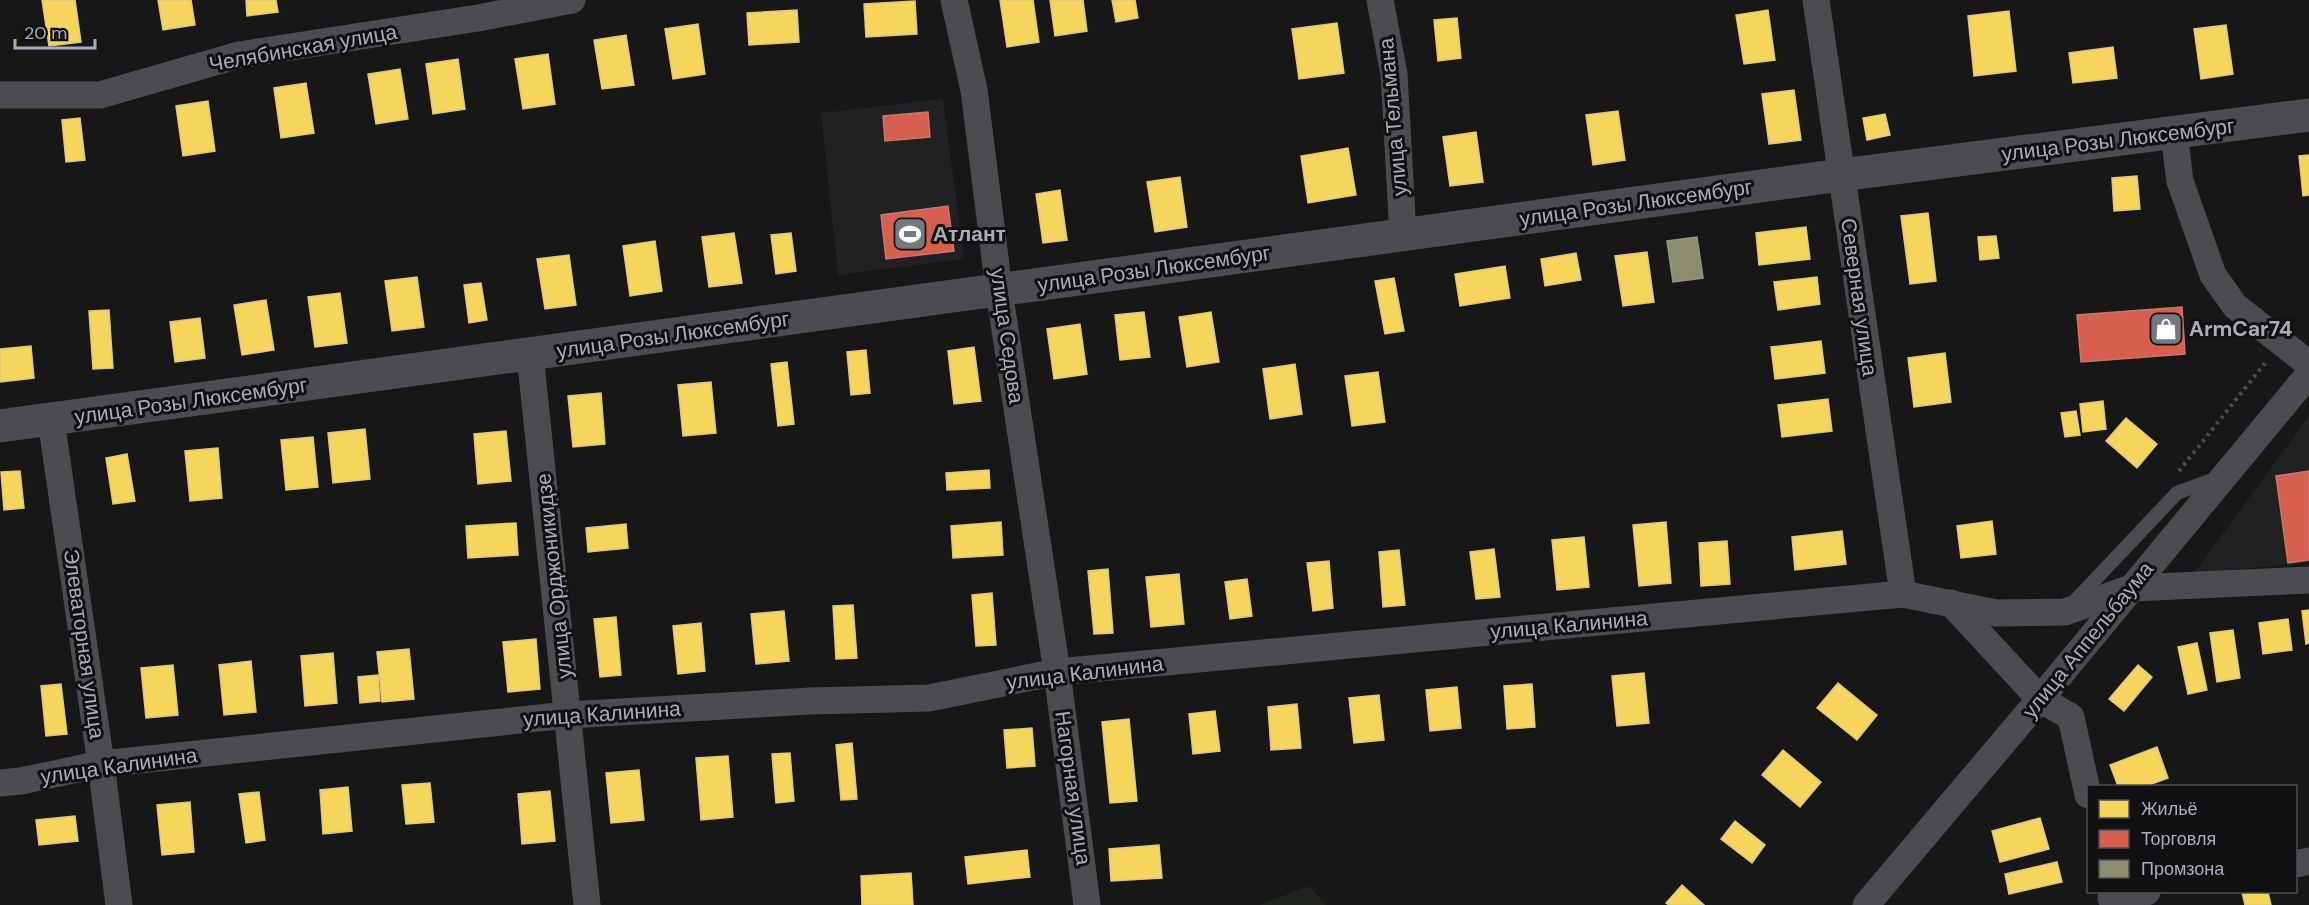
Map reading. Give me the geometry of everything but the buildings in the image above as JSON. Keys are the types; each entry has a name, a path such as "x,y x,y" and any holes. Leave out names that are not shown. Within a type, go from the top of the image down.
{"street":[{"name":"Челябинская улица","path":"1,88 100,95 239,56 477,9 572,0"},
{"name":"улица Седова","path":"954,0 974,90 999,290 1057,672"},
{"name":"улица Тельмана","path":"1380,0 1394,74 1403,235"},
{"name":"Северная улица","path":"1816,0 1903,594"},
{"name":"улица Розы Люксембург","path":"0,426 1841,175 2309,115"},
{"path":"2174,134 2180,182 2213,275 2235,306 2309,364"},
{"name":"улица Орджоникидзе","path":"530,354 587,905"},
{"name":"улица Аппельбаума","path":"1866,905 2309,374"},
{"name":"Элеваторная улица","path":"51,420 119,905"},
{"path":"2131,588 2309,580"},
{"name":"улица Калинина","path":"0,783 21,781 101,764 568,715 811,701 929,698 1057,672 1903,594 1996,613 2065,612 2131,588"},
{"path":"1951,603 2040,699 2071,717 2087,790"},
{"name":"Нагорная улица","path":"1057,672 1087,905"},
{"path":"2111,898 2137,893"}],"lane":[{"path":"2065,612 2177,494 2224,476"}],"shaded area":[{"path":"943,99 964,259 838,275 821,113"},
{"path":"2309,416 2309,563 2194,573"},
{"path":"1309,886 1326,905 1260,905"}],"place":[{"name":"Атлант","path":"910,234"},
{"name":"ArmCar74","path":"2166,329"}]}
